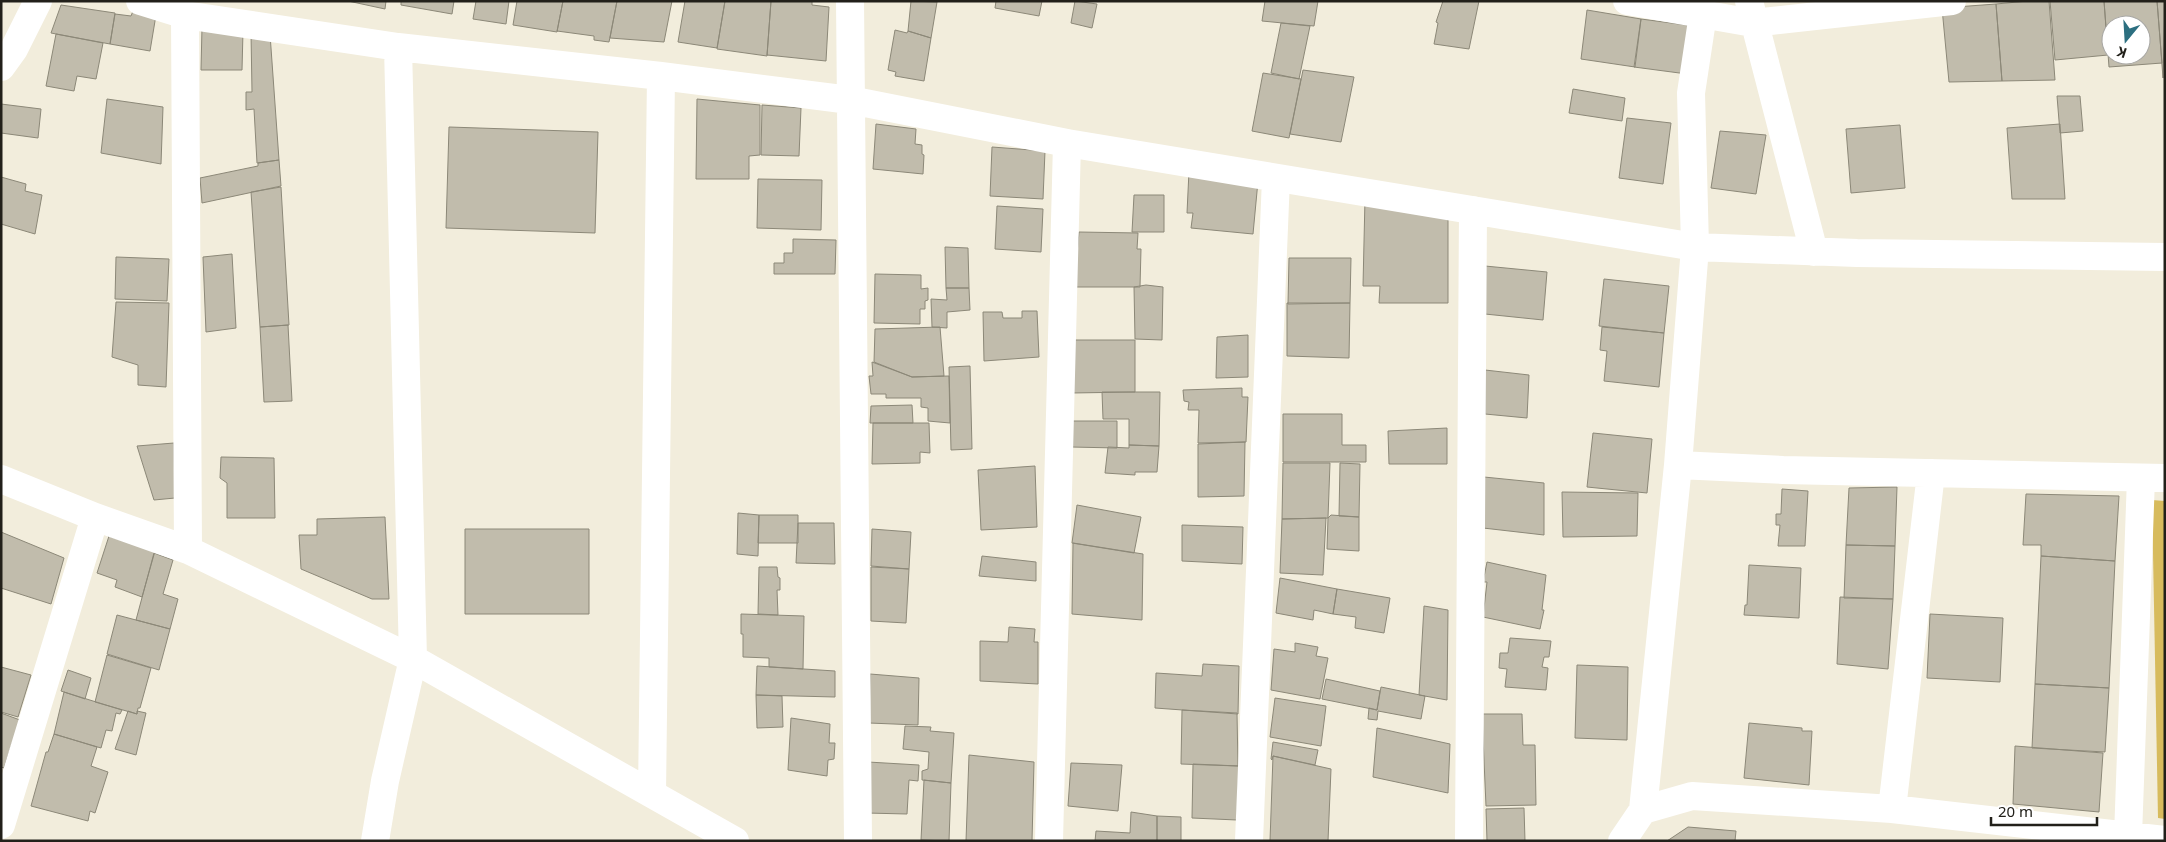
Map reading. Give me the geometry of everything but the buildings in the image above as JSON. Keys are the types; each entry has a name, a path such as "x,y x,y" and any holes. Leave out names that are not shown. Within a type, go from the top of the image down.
{"street":[{"path":"1,67 14,49 38,1"},
{"path":"140,1 184,15 398,47 661,76 850,100 1067,143 1695,247 1814,252 2165,257"},
{"path":"850,1 858,841"},
{"path":"1627,1 1703,14 1952,1"},
{"path":"1751,12 1814,252"},
{"path":"1622,841 1643,810 1678,465 1695,247 1690,92 1703,14"},
{"path":"184,15 188,550"},
{"path":"375,841 385,781 413,659 398,47"},
{"path":"652,794 661,76"},
{"path":"1049,841 1067,143"},
{"path":"1249,841 1276,178"},
{"path":"1469,841 1473,210"},
{"path":"1678,465 1783,470 2153,478 2128,836"},
{"path":"1892,809 1931,473"},
{"path":"1,479 95,517 188,550 413,659 734,841"},
{"path":"1,825 95,517"},
{"path":"1643,810 1692,796 1892,809 2165,840"}],"shaded area":[{"path":"2152,500 2165,501 2165,819 2158,818"}]}
